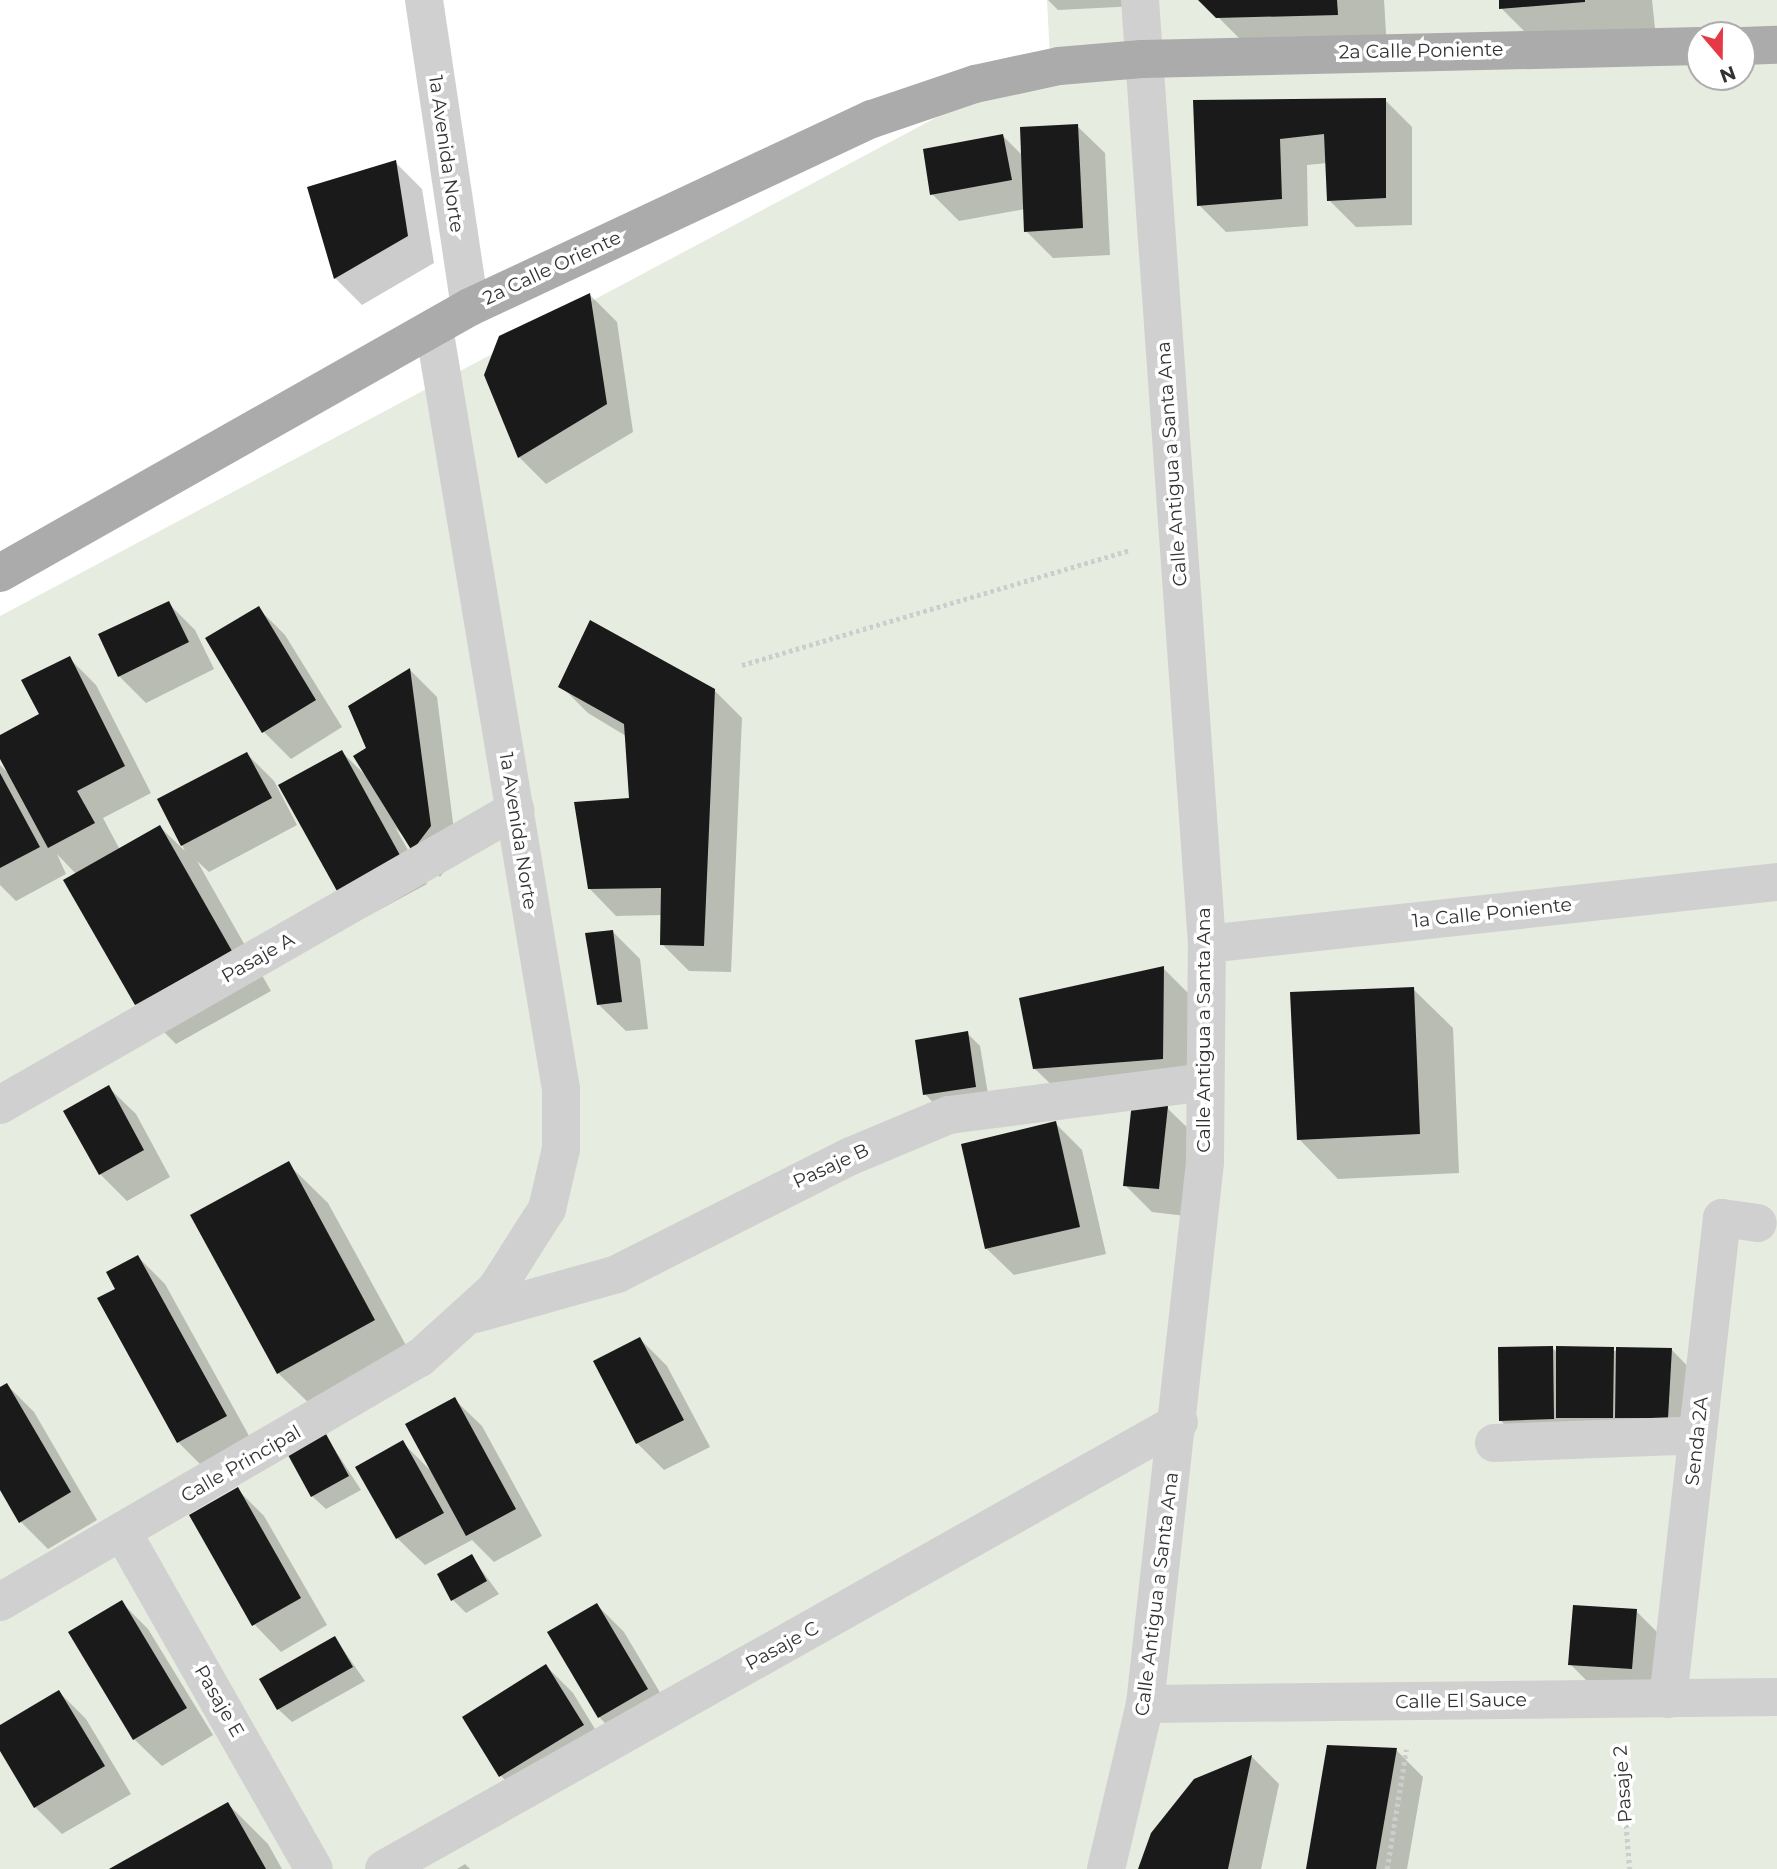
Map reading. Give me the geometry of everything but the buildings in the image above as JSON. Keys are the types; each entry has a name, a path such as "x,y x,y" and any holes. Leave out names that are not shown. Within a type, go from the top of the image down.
{"main road":[{"path":"1756,46 1777,45"},
{"name":"2a Calle Poniente","path":"1142,59 1686,46"},
{"name":"2a Calle Oriente","path":"0,573 470,307 872,119 1035,71 1142,59"}],"street":[{"name":"1a Avenida Norte","path":"424,0 470,307"},
{"name":"Calle Antigua a Santa Ana","path":"1106,1869 1145,1704 1179,1422 1205,1162 1207,944 1142,59 1140,0"},
{"name":"1a Avenida Norte","path":"434,328 561,1089 561,1149 547,1209 475,1314"},
{"name":"Pasaje A","path":"0,1105 515,810"},
{"name":"1a Calle Poniente","path":"1207,944 1777,882"},
{"name":"Pasaje B","path":"475,1314 617,1274 839,1161 949,1115 1205,1082"},
{"name":"Senda 2A","path":"1668,1699 1723,1218 1758,1223"},
{"name":"Calle Principal","path":"0,1602 123,1533 420,1358 475,1314"},
{"name":"Pasaje C","path":"384,1869 1179,1422"},
{"path":"1494,1443 1698,1435"},
{"name":"Pasaje E","path":"123,1533 314,1869"},
{"name":"Calle El Sauce","path":"1145,1704 1777,1697"}],"path":[{"path":"742,665 1178,536"},
{"name":"Pasaje 2","path":"1616,1699 1630,1869"},
{"path":"1387,1869 1414,1701"}],"shaded area":[{"path":"1047,0 1777,0 1777,1869 0,1869 0,616 1050,57"}]}
